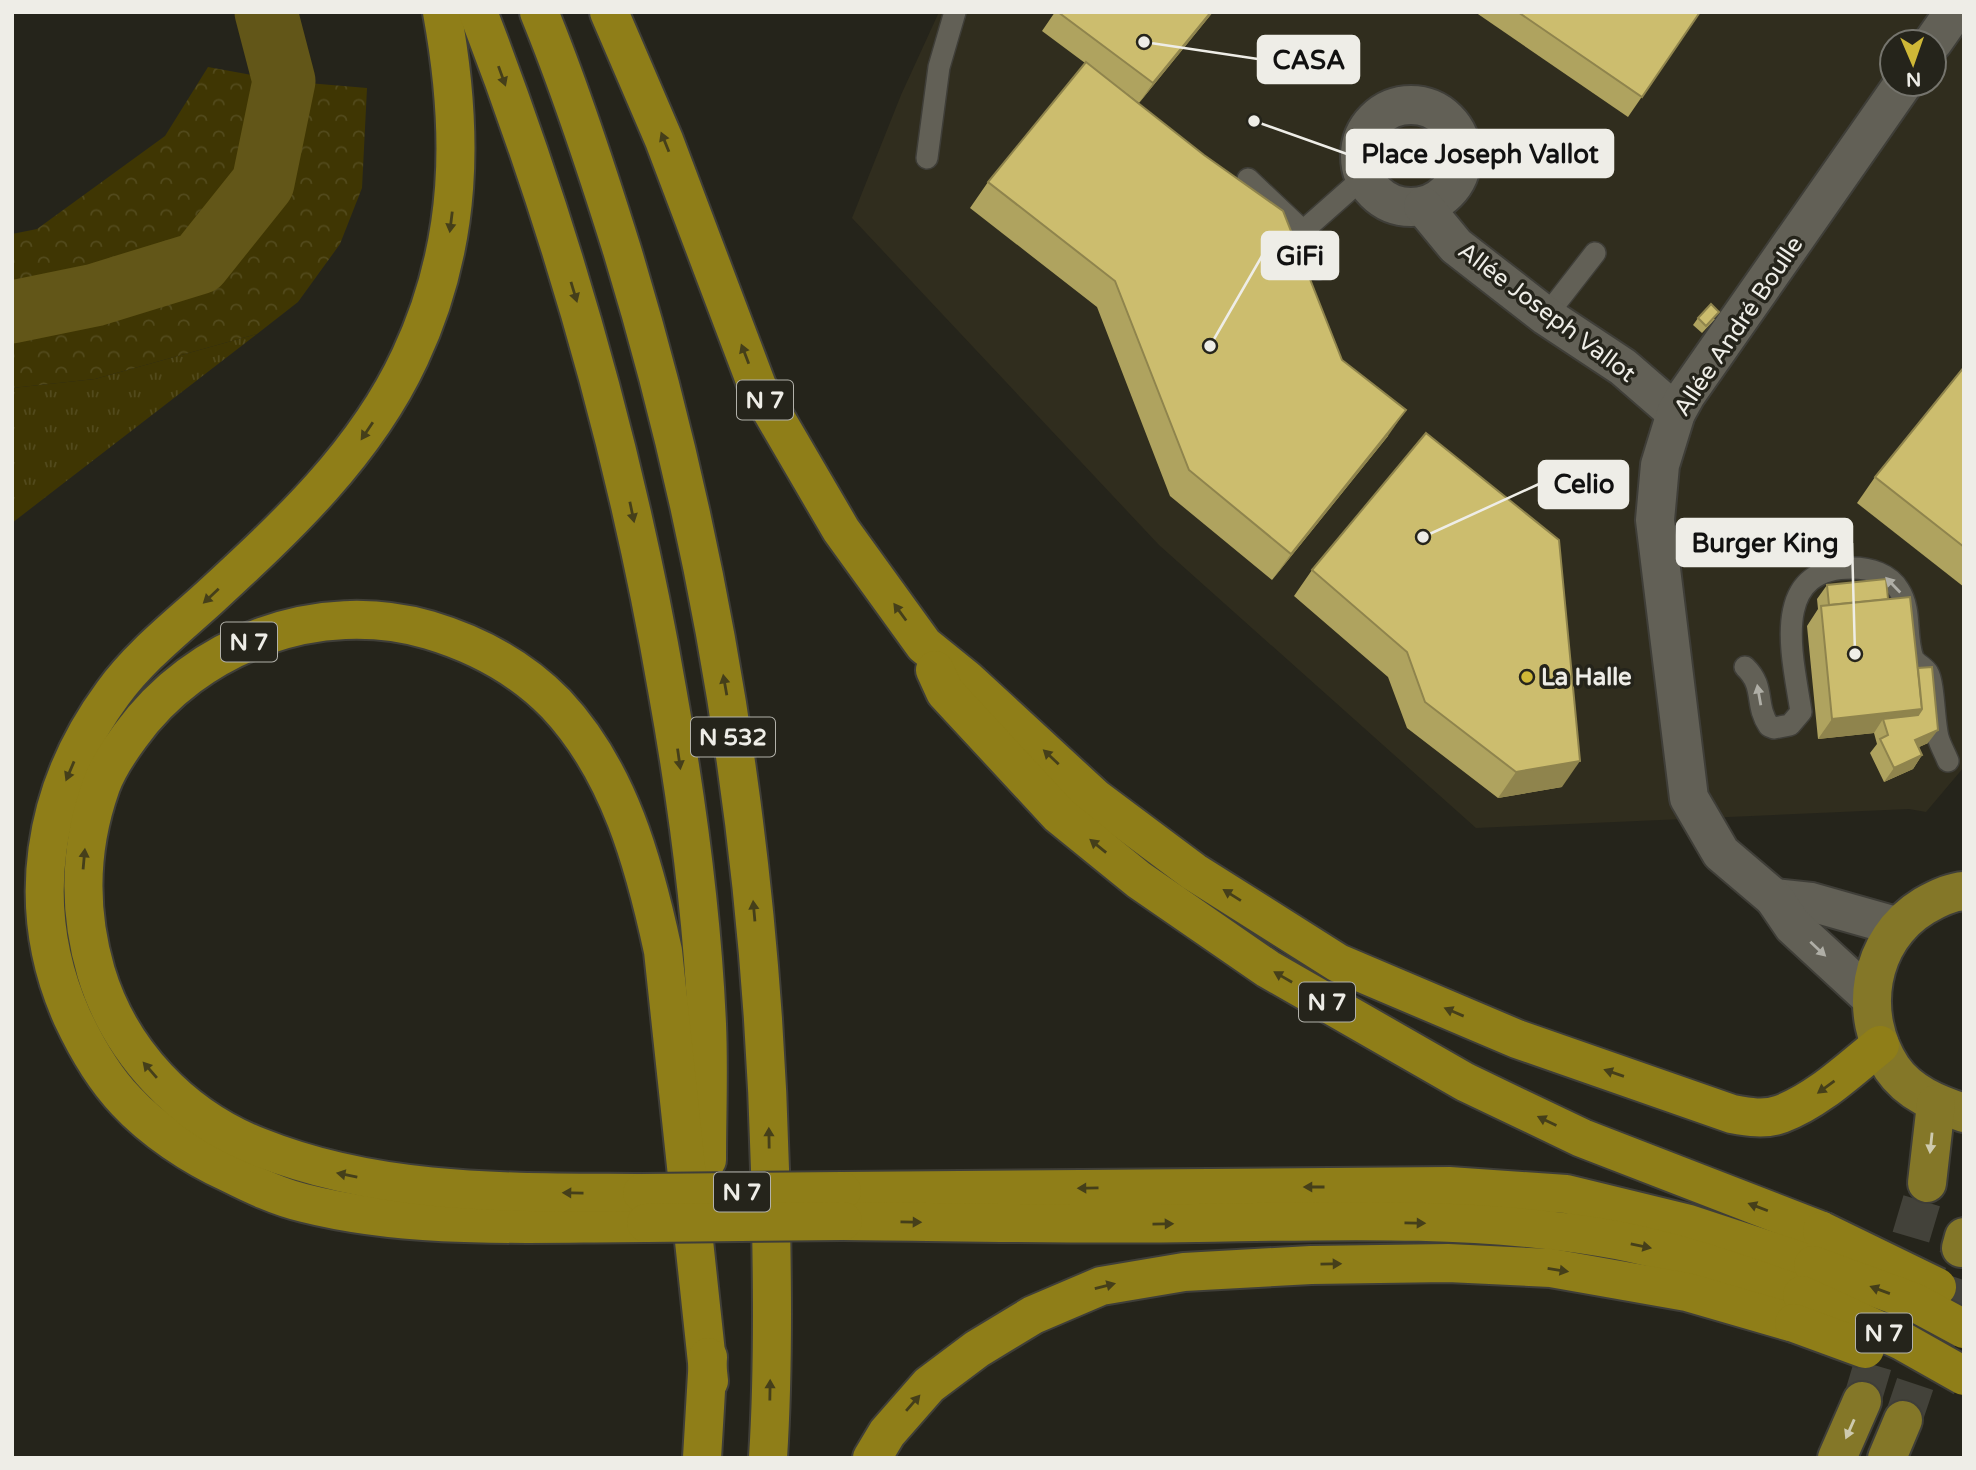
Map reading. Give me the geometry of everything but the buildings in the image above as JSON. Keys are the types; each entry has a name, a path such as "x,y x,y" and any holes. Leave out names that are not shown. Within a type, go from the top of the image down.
{"highway":[{"name":"N 7","path":"442,12 452,66 456,189 450,235 427,319 409,360 359,444 324,488 136,665 114,692 91,726 58,798 44,879 45,917 51,955 61,992 80,1034 101,1070 126,1102 167,1136 209,1164 250,1184 300,1202 400,1220 481,1223 644,1208 843,1206 1113,1224 1488,1224 1599,1237 1914,1302 1964,1329"},
{"name":"N 532","path":"478,12 550,209 586,329 624,472 655,619 678,751 696,890 707,1024 709,1381 702,1458"},
{"name":"N 7","path":"610,12 664,140 757,386 841,530 924,645 945,692 1059,815 1139,880 1268,968 1465,1082 1582,1138 1902,1341 1964,1376"},
{"name":"N 532","path":"545,26 596,167 639,306 675,438 702,559 728,701 748,845 767,1057 772,1249 768,1458"},
{"name":"N 7","path":"644,1208 412,1186 341,1174 255,1146 206,1121 174,1096 120,1030 101,988 89,949 83,915 82,879 86,842 102,782 122,746 165,694 197,668 257,638 321,622 382,621 414,626 477,647 532,682 578,731 621,807 634,840 649,888 663,951 709,1381"},
{"name":"N 7","path":"924,645 966,678 1095,798 1194,872 1338,962 1517,1039 1732,1114 1755,1118 1780,1115 1822,1091 1880,1045"},
{"name":"N 7","path":"873,1458 887,1433 929,1385 977,1349 1034,1315 1101,1286 1184,1272 1325,1264 1448,1263 1551,1268 1687,1292 1808,1279 1964,1300"},
{"name":"N 7","path":"1808,1279 1964,1385"}],"main road":[{"path":"1927,1183 1950,1108 1912,1089 1893,1070 1880,1045 1873,1023 1871,998 1875,972 1884,948 1899,927 1916,911 1936,899 1964,891"},
{"path":"1837,1458 1862,1401"},
{"path":"1887,1458 1903,1420"}],"street":[{"path":"1943,28 1954,12"},
{"name":"Allée André Boulle","path":"1871,998 1793,926 1774,898 1721,853 1689,798 1655,520 1660,465 1676,413 1893,98"},
{"path":"1406,105 1435,111 1449,121 1459,136 1463,154 1460,172 1452,187 1439,199 1423,206 1405,207 1388,202 1374,191 1364,177 1360,160 1361,142 1379,116 1392,109 1406,105"},
{"name":"Allée Joseph Vallot","path":"1423,206 1456,246 1546,316 1623,367 1676,413"},
{"path":"1774,898 1811,902 1899,927"}],"lane":[{"path":"927,158 939,66 955,12"},
{"path":"1303,231 1364,177"},
{"path":"1248,179 1303,231 1318,269"},
{"path":"1546,316 1595,253"},
{"path":"1745,667 1756,678 1761,709 1769,726 1790,726 1801,712 1791,640 1791,620 1796,598 1818,575 1837,569 1874,570 1889,579 1902,596 1913,660 1928,673 1937,736 1948,761"}],"shaded area":[{"path":"939,12 1964,12 1964,767 1926,812 1909,809 1476,828 1159,545 852,218 901,95"}],"green space":[{"path":"208,67 284,81 367,88 362,188 340,244 298,302 257,334 95,379 12,388 12,234 37,229 165,136"},
{"path":"257,334 12,523 12,388 95,379"}],"waterway":[{"path":"12,312 95,295 199,263 263,183 284,81 266,12"}],"tunnel":[{"path":"1862,1401 1927,1183"},
{"path":"1903,1420 1961,1248"}],"place":[{"name":"CASA","path":"1144,42"},
{"name":"Place Joseph Vallot","path":"1254,121"},
{"name":"GiFi","path":"1210,346"},
{"name":"Celio","path":"1423,537"},
{"name":"Burger King","path":"1855,654"},
{"name":"La Halle","path":"1527,677"}]}
